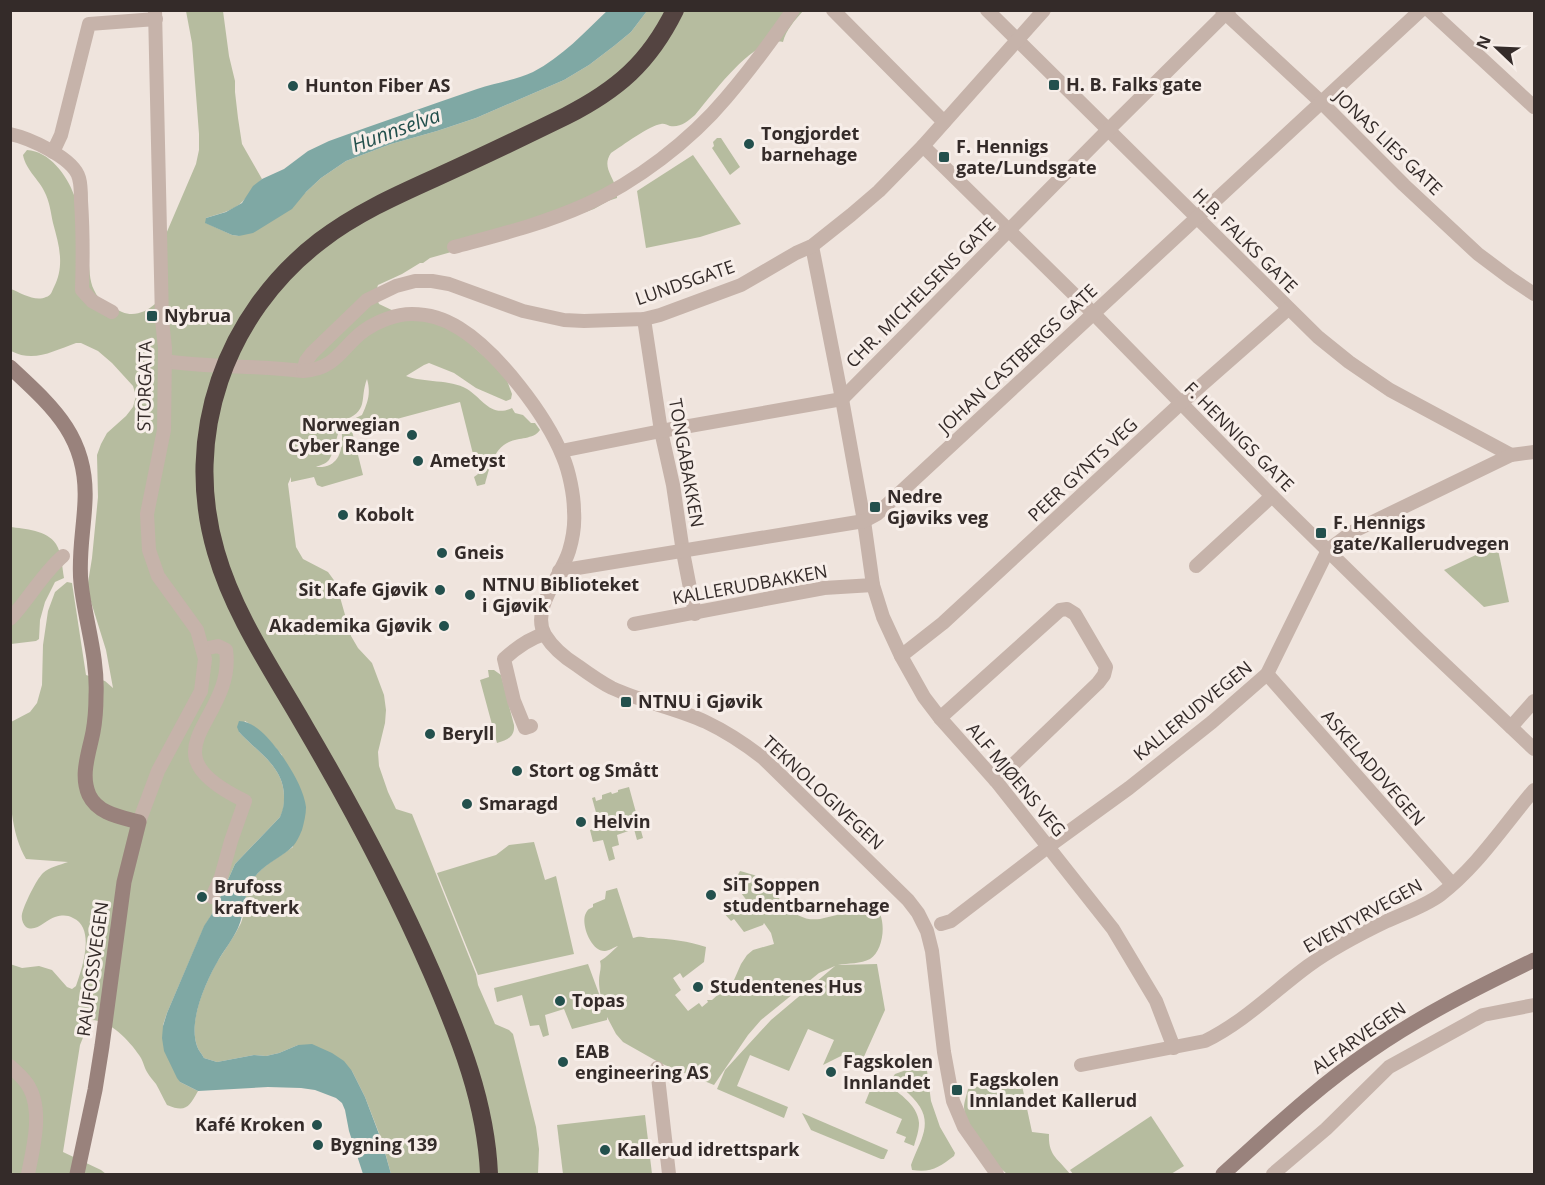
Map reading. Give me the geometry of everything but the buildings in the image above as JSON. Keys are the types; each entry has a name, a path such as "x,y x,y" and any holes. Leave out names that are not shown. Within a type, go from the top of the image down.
{"highway":[{"path":"489,1174 485,1136 473,1080 450,1017 419,945 354,812 248,630 226,585 212,540 207,505 205,469 209,423 225,365 245,323 280,277 304,254 337,228 370,209 597,100 641,63 660,39 675,10"}],"main road":[{"path":"10,367 64,422 77,448 83,469 85,498 81,581 95,657 97,684 93,732 86,763 86,786 91,800 102,809 110,814 139,822"},
{"name":"RAUFOSSVEGEN","path":"77,1174 102,1047 124,882 139,822"},
{"name":"ALFARVEGEN","path":"1223,1174 1311,1095 1371,1050 1441,1007 1534,960"}],"street":[{"path":"454,247 561,215 615,190 641,173 673,149 714,112 793,10"},
{"path":"833,10 944,122"},
{"name":"H.B. FALKS GATE","path":"987,10 1318,337 1349,363 1382,384 1511,455"},
{"name":"LUNDSGATE","path":"303,370 312,353 367,300 396,286 415,281 449,284 523,311 564,320 603,321 645,319 741,285 812,246 879,191 923,146 1044,10"},
{"name":"JOHAN CASTBERGS GATE","path":"559,571 864,521 877,514 1421,10"},
{"path":"1429,10 1534,107"},
{"name":"JONAS LIES GATE","path":"1225,12 1478,254 1534,294"},
{"name":"CHR. MICHELSENS GATE","path":"842,399 1225,12"},
{"path":"53,152 61,135 90,17 156,15"},
{"name":"STORGATA","path":"156,15 162,320 165,361 164,429 147,514 149,550 158,576 197,630 205,659 201,691 158,771"},
{"path":"10,134 53,152 70,165 79,177 84,233 82,290 92,301 112,312"},
{"name":"F. HENNIGS GATE","path":"923,146 1094,314 1272,496 1534,749"},
{"path":"812,246 864,521"},
{"name":"PEER GYNTS VEG","path":"902,656 943,623 1180,404 1288,309"},
{"path":"165,361 183,364 313,370 325,367 365,330 386,319 409,314 429,315 450,323 461,329 489,353 516,381 548,427 561,451 565,460 574,510 573,535 569,553 549,590 542,615 544,634 518,646 504,659 514,701 525,728 531,726"},
{"name":"TONGABAKKEN","path":"645,319 661,431 673,485 695,614"},
{"path":"561,451 842,399"},
{"name":"KALLERUDVEGEN","path":"941,924 951,921 1129,788 1212,723 1267,674 1328,550 1352,532 1511,455 1534,452"},
{"path":"1196,566 1272,496"},
{"name":"ALF MJØENS VEG","path":"864,521 873,585 884,617 924,697 1049,846 1113,929 1156,1001 1174,1048"},
{"path":"10,619 51,567 63,556"},
{"name":"KALLERUDBAKKEN","path":"634,624 824,588 873,585"},
{"path":"940,718 1060,610 1067,609 1075,614 1106,667 1104,675 996,781"},
{"name":"TEKNOLOGIVEGEN","path":"544,634 559,653 613,689 705,721 741,741 764,758 908,900 927,931 932,951 944,1052 953,1101 964,1127 997,1174"},
{"path":"203,649 218,646 226,650 227,665 218,700 196,739 194,751 196,763 209,780 245,801 221,877 212,897"},
{"name":"ASKELADDVEGEN","path":"1267,674 1452,884"},
{"path":"1510,726 1534,702"},
{"name":"RAUFOSSVEGEN","path":"139,822 158,771"},
{"name":"EVENTYRVEGEN","path":"1081,1065 1174,1048 1205,1041 1220,1034 1326,954 1439,896 1464,873 1534,790"},
{"path":"1273,1174 1326,1129 1389,1067 1483,1015 1534,1005"},
{"path":"10,1066 29,1087 36,1108 34,1144 28,1174"},
{"path":"657,1068 669,1174"}],"green space":[{"path":"186,11 223,11 235,81 242,144 262,179 239,204 226,212 206,218 206,223 239,236 306,192 321,178 346,161 391,144 476,118 564,80 589,65 631,32 647,11 803,11 789,29 783,42 759,48 747,57 690,120 677,126 656,125 611,153 607,162 617,198 594,209 538,229 430,258 378,285 375,294 379,304 398,313 445,321 505,375 512,394 511,399 506,401 476,388 454,373 429,363 406,376 460,386 493,409 498,411 512,408 515,413 535,423 540,430 530,437 513,440 504,445 492,460 485,484 477,486 474,477 478,474 460,402 352,431 363,475 322,487 317,485 314,477 291,482 291,477 288,484 296,547 303,559 328,572 336,583 351,636 358,648 372,663 384,695 385,723 378,752 379,766 388,792 396,809 412,814 495,1024 513,1034 536,1127 539,1149 538,1174 391,1174 382,1141 352,1071 298,1045 266,1056 254,1055 217,1062 204,1058 197,1046 195,1036 196,1014 203,992 212,971 241,923 250,884 261,870 293,847 282,755 260,732 245,721 239,732 269,761 280,777 284,805 280,817 235,864 215,909 204,927 163,1025 180,1082 198,1091 186,1107 167,1105 130,1043 111,1027 90,1020 80,1045 63,1152 106,1174 11,1174 10,964 22,968 39,966 52,970 67,987 72,989 76,986 81,970 86,939 80,923 69,916 52,918 34,928 26,927 22,921 25,905 40,876 48,869 68,862 26,859 19,844 14,828 10,792 11,722 30,712 37,703 42,685 43,645 48,611 55,592 67,582 72,583 86,675 105,681 113,688 106,650 87,589 98,497 97,455 107,433 126,416 133,407 136,396 133,386 112,363 98,351 81,343 36,356 11,351 11,289 33,298 48,296 57,279 60,263 59,247 47,198 41,185 27,166 23,155 27,150 35,151 50,159 62,172 71,187 77,203 91,282 99,298 122,312 131,314 140,313 151,307 155,304 166,234 196,164 199,150 192,43","holes":["367,379 369,389 366,406 362,415 341,425 341,448 336,460 325,467 316,467 329,460 342,421 360,409"]},
{"path":"717,138 721,138 740,167 730,175 712,148"},
{"path":"693,155 741,224 700,237 646,248 637,191"},
{"path":"10,527 35,531 52,539 60,552 64,578 55,582 45,602 40,620 39,639 11,644"},
{"path":"1497,545 1509,602 1484,607 1444,570"},
{"path":"488,670 494,670 501,675 514,725 510,737 497,743 480,680 489,677"},
{"path":"629,787 643,838 637,840 634,829 617,835 619,845 612,847 615,859 609,861 603,840 593,842 590,830 600,827 592,798 595,797 596,801 602,799 602,795 611,792 612,794"},
{"path":"534,842 545,880 556,876 574,954 478,975 437,873 496,855 509,845"},
{"path":"740,871 758,877 793,911 810,919 820,919 862,909 872,904 881,915 883,931 879,948 875,954 863,962 838,965 877,964 885,1010 862,1061 843,1055 823,1065 834,1040 808,1029 789,1071 750,1055 737,1086 788,1107 784,1118 717,1089 725,1070 771,1020 835,966 819,973 761,1020 714,1085 660,1063 623,1042 607,1017 607,1020 572,1029 564,1009 545,1015 549,1035 543,1037 539,1025 530,1026 522,995 497,1002 494,988 588,964 605,1010 600,988 600,961 618,946 605,951 595,947 584,923 587,911 593,907 593,904 605,899 606,891 617,888 633,938 673,940 706,947 704,962 683,978 680,973 673,978 681,990 675,995 688,1011 699,1003 702,1007 708,1002 707,1000 712,1000 734,980 747,955 753,950 774,944 771,933 764,923 744,932 734,919 731,921 722,911 726,908 738,914 754,910 735,885"},
{"path":"926,1063 931,1101 940,1127 955,1153 939,1166 919,1171 912,1170 911,1165 922,1139 924,1115 913,1098 891,1080 895,1074"},
{"path":"1020,1076 1032,1132 1049,1134 1052,1152 1070,1174 1007,1174 985,1153 968,1127 964,1107 968,1089"},
{"path":"882,1081 911,1104 918,1116 918,1132 914,1146 904,1142 906,1137 896,1133 902,1119 865,1103 871,1088"},
{"path":"802,1113 888,1150 884,1159 811,1130"},
{"name":"Kallerud idrettspark","path":"645,1115 652,1174 563,1174 557,1125"},
{"path":"1151,1116 1184,1166 1171,1174 1073,1174 1070,1170"}],"water":[{"name":"Hunnselva","path":"608,10 647,11 631,32 589,65 564,80 476,118 391,144 346,161 321,178 292,209 253,233 232,235 205,223 206,218 226,212 242,203 253,186 262,179 284,169 308,151 329,141 477,89 533,72 563,52"},
{"path":"239,721 256,727 278,750 299,785 305,800 306,813 302,830 294,845 255,876 249,886 238,928 214,968 200,1001 195,1025 197,1046 204,1058 217,1062 254,1055 266,1056 298,1045 312,1044 332,1053 344,1061 352,1071 365,1097 391,1174 363,1174 349,1131 345,1110 336,1098 315,1090 301,1088 268,1087 198,1091 180,1082 164,1051 162,1038 167,1013 204,926 215,909 235,864 280,817 283,807 283,787 280,777 269,761 239,732 237,727"}],"place":[{"name":"H. B. Falks gate","path":"1054,85"},
{"name":"Hunton Fiber AS","path":"293,86"},
{"name":"Tongjordet barnehage","path":"749,144"},
{"name":"F. Hennigs gate/Lundsgate","path":"944,157"},
{"name":"Nybrua","path":"152,316"},
{"name":"Norwegian Cyber Range","path":"412,435"},
{"name":"Ametyst","path":"418,461"},
{"name":"Nedre Gjøviks veg","path":"875,507"},
{"name":"Kobolt","path":"343,515"},
{"name":"F. Hennigs gate/Kallerudvegen","path":"1321,533"},
{"name":"Gneis","path":"442,553"},
{"name":"Sit Kafe Gjøvik","path":"440,590"},
{"name":"NTNU Biblioteket i Gjøvik","path":"470,595"},
{"name":"Akademika Gjøvik","path":"444,626"},
{"name":"NTNU i Gjøvik","path":"626,702"},
{"name":"Beryll","path":"430,734"},
{"name":"Stort og Smått","path":"517,771"},
{"name":"Smaragd","path":"467,804"},
{"name":"Helvin","path":"581,822"},
{"name":"SiT Soppen studentbarnehage","path":"711,895"},
{"name":"Brufoss kraftverk","path":"202,897"},
{"name":"Studentenes Hus","path":"698,987"},
{"name":"Topas","path":"560,1001"},
{"name":"EAB engineering AS","path":"563,1062"},
{"name":"Fagskolen Innlandet","path":"831,1072"},
{"name":"Fagskolen Innlandet Kallerud","path":"957,1090"},
{"name":"Kafé Kroken","path":"317,1125"},
{"name":"Bygning 139","path":"318,1145"},
{"name":"Kallerud idrettspark","path":"605,1150"}]}
